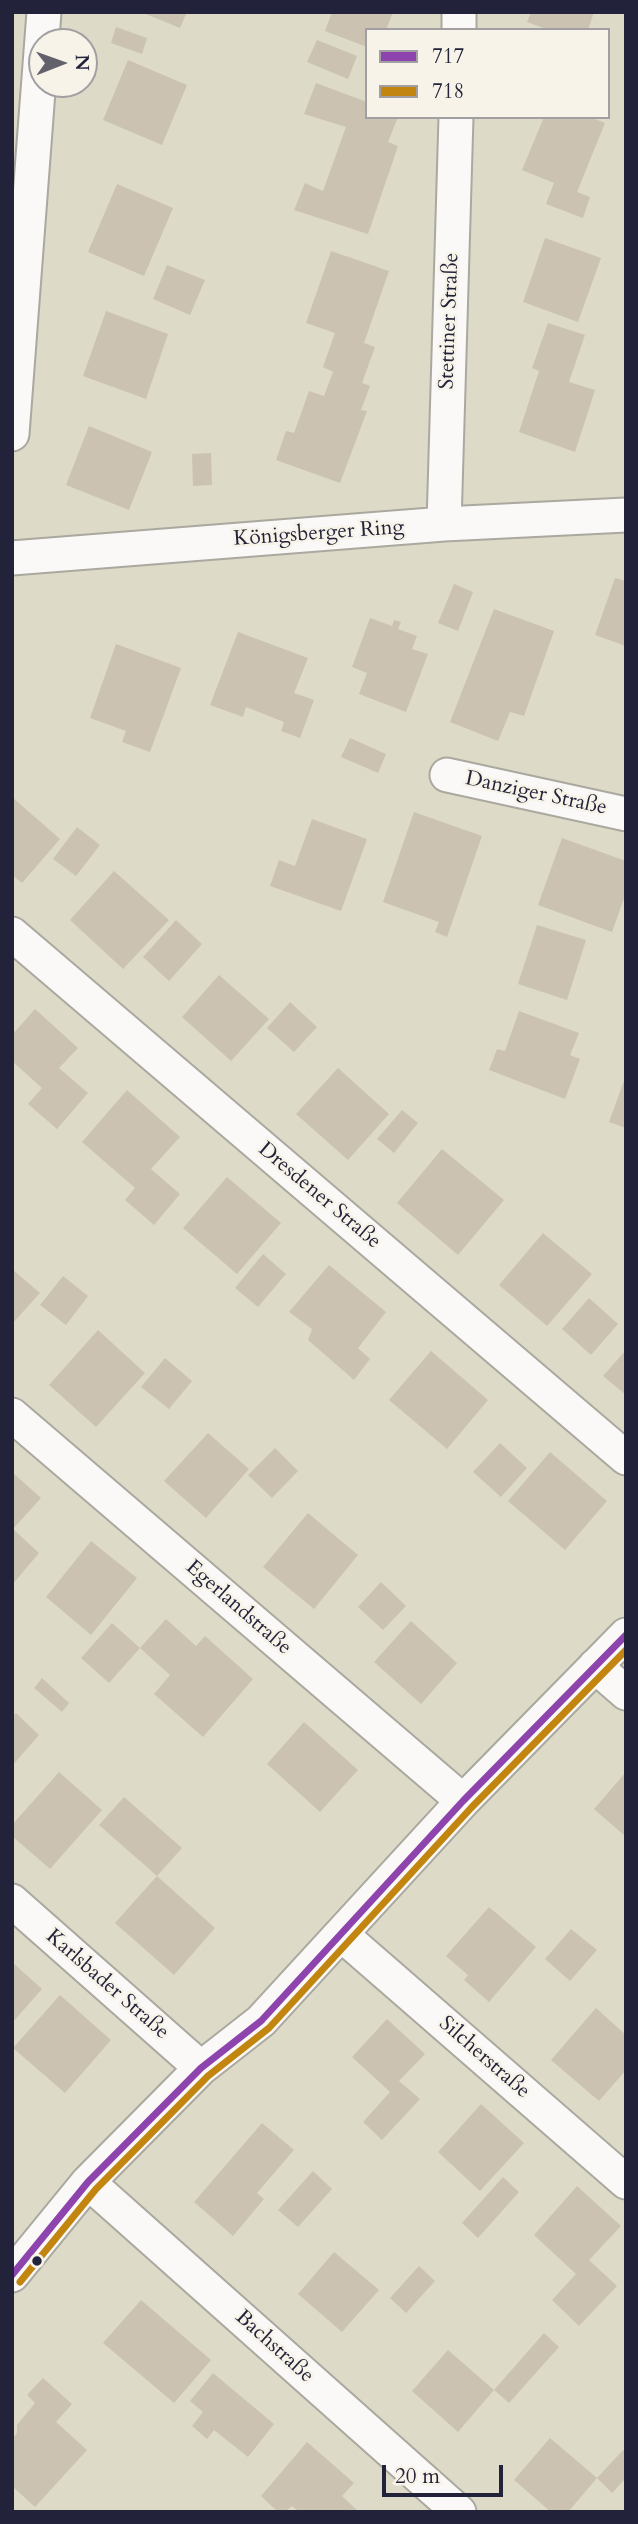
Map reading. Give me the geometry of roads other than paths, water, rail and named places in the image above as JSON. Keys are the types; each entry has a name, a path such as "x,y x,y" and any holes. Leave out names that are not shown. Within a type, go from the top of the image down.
{"street":[{"path":"12,434 44,12"},
{"name":"Stettiner Straße","path":"444,524 456,119"},
{"name":"Königsberger Ring","path":"12,558 444,524 626,515"},
{"name":"Danziger Straße","path":"447,775 626,814"},
{"name":"Dresdener Straße","path":"12,934 626,1458"},
{"name":"Egerlandstraße","path":"12,1415 463,1801"},
{"path":"12,2275 88,2182 201,2068 261,2021 463,1801 626,1634"},
{"path":"595,1666 626,1693"},
{"name":"Karlsbader Straße","path":"12,1901 201,2068"},
{"name":"Silcherstraße","path":"342,1935 626,2182"},
{"name":"Bachstraße","path":"88,2182 454,2510"}]}
